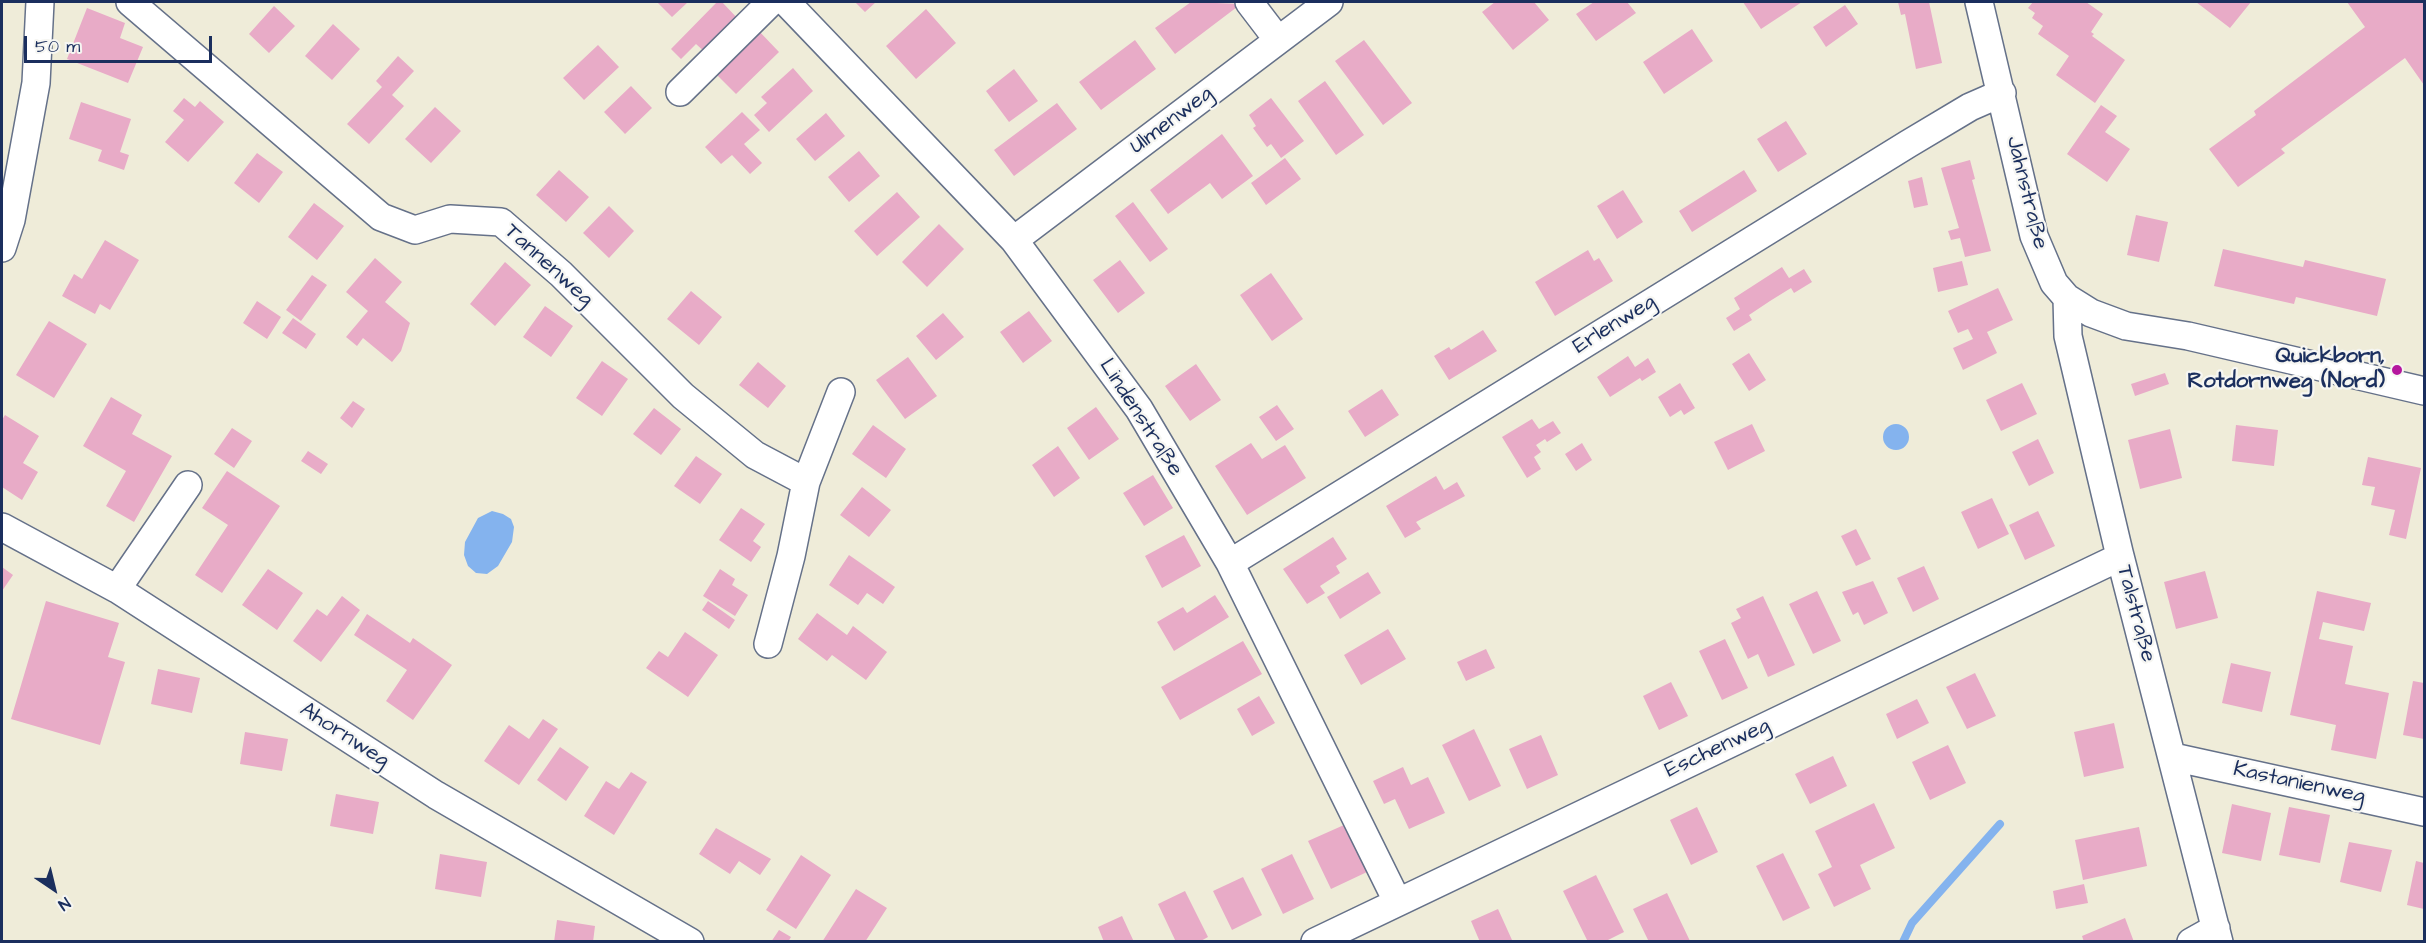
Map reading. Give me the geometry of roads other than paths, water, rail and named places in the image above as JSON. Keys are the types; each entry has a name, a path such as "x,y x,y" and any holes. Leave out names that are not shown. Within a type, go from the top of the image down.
{"street":[{"path":"2,248 12,220 36,83 40,2"},
{"name":"Tannenweg","path":"129,2 381,217 414,230 450,219 501,222 561,274 683,396 755,455 806,482"},
{"path":"680,92 771,2"},
{"name":"Lindenstraße","path":"786,2 1014,240 1139,410 1230,563 1397,901"},
{"path":"1249,2 1278,40"},
{"name":"Ulmenweg","path":"1014,240 1329,2"},
{"name":"Jahnstraße","path":"1979,2 2034,236 2049,273 2067,298 2091,313 2126,326 2188,336 2424,391"},
{"name":"Erlenweg","path":"1230,563 1949,119 2002,93"},
{"name":"Talstraße","path":"2067,298 2068,336 2120,557 2218,935 2191,942"},
{"path":"768,644 791,556 806,482 841,392"},
{"path":"117,589 188,485"},
{"name":"Ahornweg","path":"2,526 117,589 436,795 690,942"},
{"name":"Eschenweg","path":"1316,942 1397,901 2120,557"},
{"name":"Kastanienweg","path":"2173,757 2424,812"}],"water":[{"path":"1896,424 1906,427 1909,437 1906,447 1896,450 1886,447 1883,437 1886,427"},
{"path":"492,511 511,519 514,527 512,542 498,566 487,574 476,573 468,566 464,555 465,542 478,518"}],"waterway":[{"path":"1903,942 1912,923 2000,824"}],"place":[{"name":"Quickborn, Rotdornweg (Nord)","path":"2397,370"}]}
